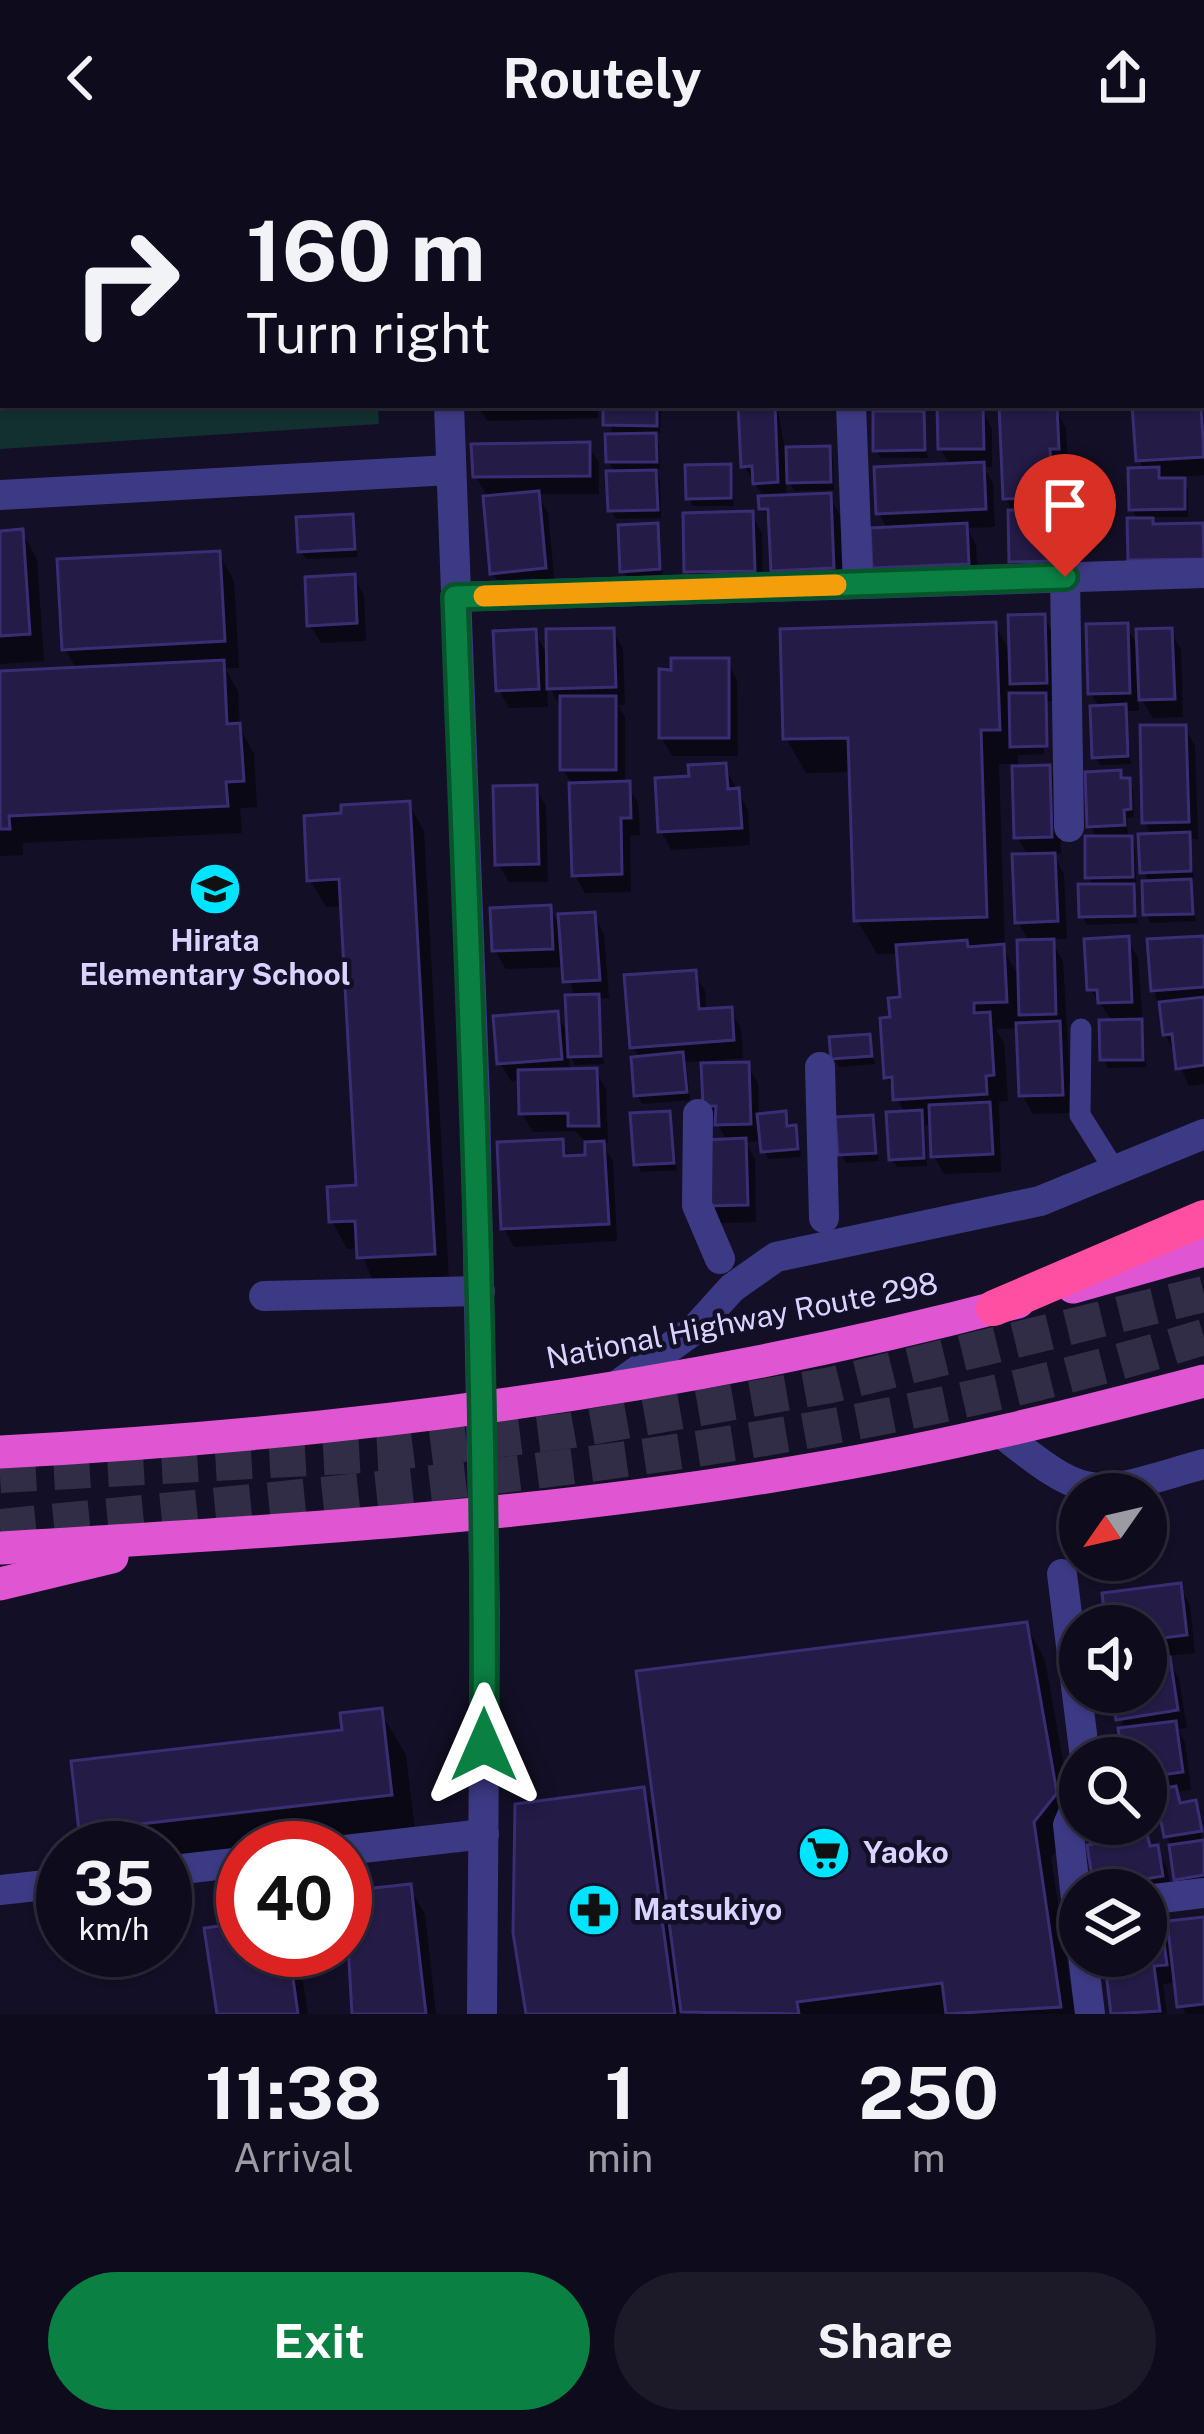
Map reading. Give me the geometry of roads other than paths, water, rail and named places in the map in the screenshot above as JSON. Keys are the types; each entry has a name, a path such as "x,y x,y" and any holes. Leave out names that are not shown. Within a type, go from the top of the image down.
{"highway":[{"path":"994,1308 1204,1218"},
{"name":"National Highway Route 298","path":"0,1451 163,1443 619,1384 994,1308 1204,1250"},
{"path":"0,1548 483,1513 736,1482 1000,1432 1204,1381"},
{"path":"0,1435 163,1443"},
{"path":"0,1585 195,1537"}],"street":[{"path":"449,408 480,1291 482,2014"},
{"path":"851,408 858,584"},
{"path":"0,495 450,470"},
{"path":"455,597 1204,573"},
{"path":"1065,577 1069,827"},
{"path":"820,1067 824,1218"},
{"path":"698,1114 697,1205 719,1259"},
{"path":"619,1384 705,1321 732,1288 776,1257 1004,1211 1118,1174 1204,1133"},
{"path":"264,1296 480,1291"},
{"path":"1000,1432 1056,1477 1086,1489 1120,1487 1204,1464"},
{"path":"1063,1581 1082,1737"},
{"path":"372,1847 484,1834"},
{"path":"0,1891 36,1886"},
{"path":"1167,1897 1204,1893"},
{"path":"1086,1977 1090,2014"}],"lane":[{"path":"1081,1029 1080,1115 1118,1174"}],"tunnel":[{"path":"0,1475 381,1454 573,1430 831,1385 1204,1294"},
{"path":"0,1527 455,1481 758,1439 1057,1378 1204,1337"}],"place":[{"name":"Hirata Elementary School","path":"215,889"},
{"name":"Yaoko","path":"824,1853"},
{"name":"Matsukiyo","path":"594,1910"}]}
